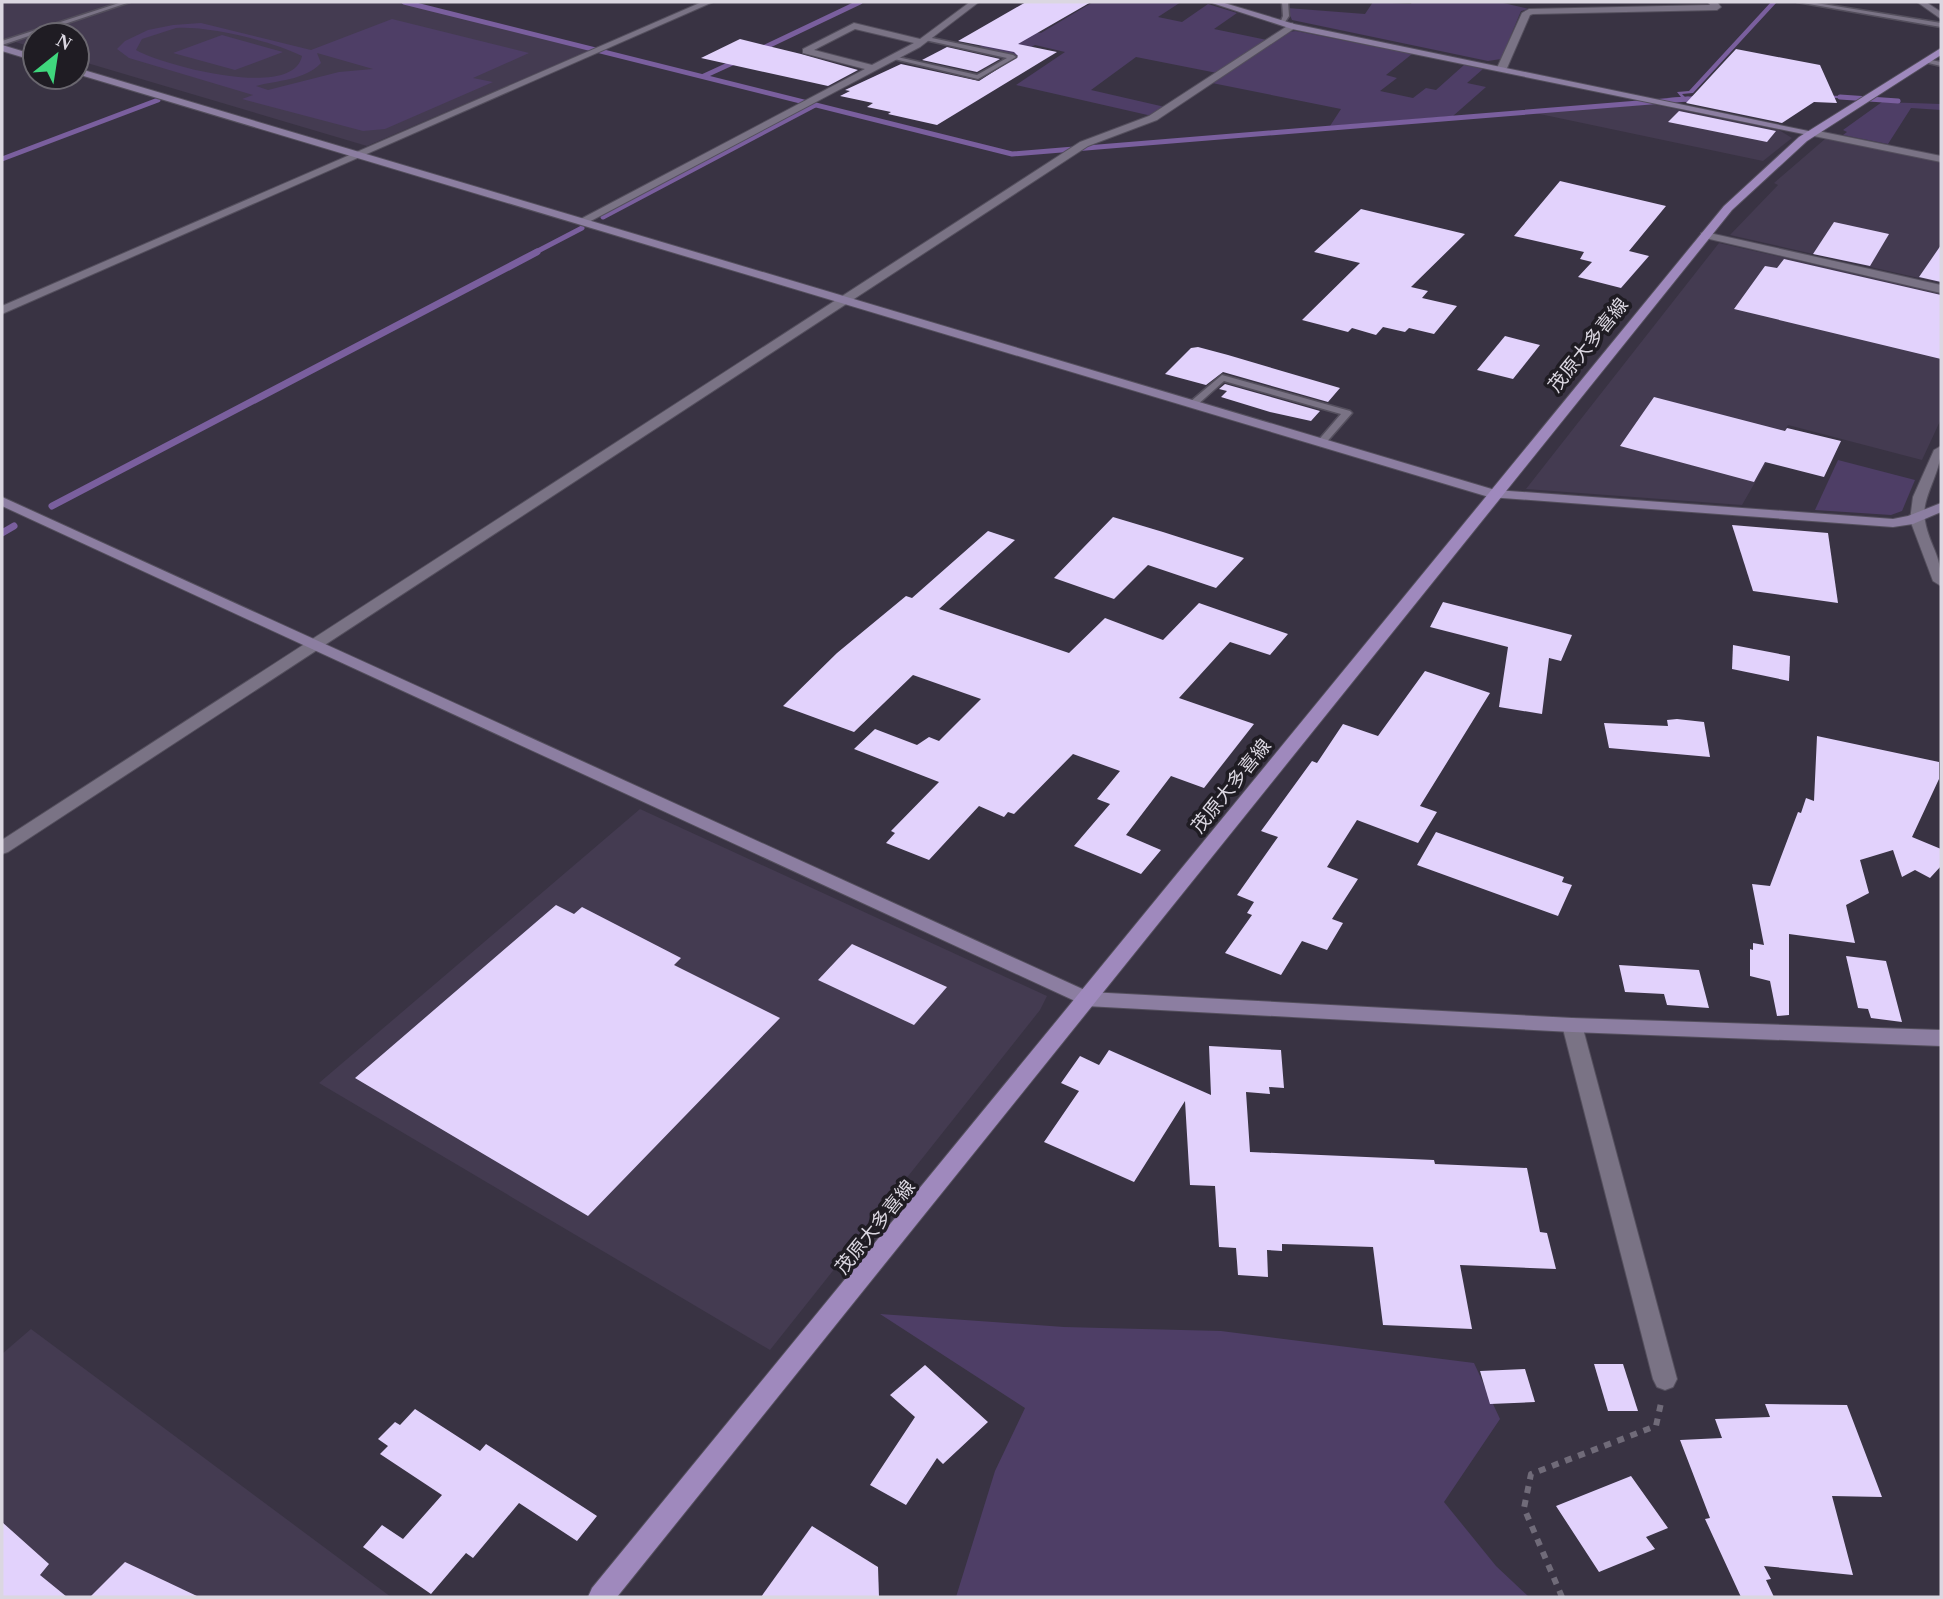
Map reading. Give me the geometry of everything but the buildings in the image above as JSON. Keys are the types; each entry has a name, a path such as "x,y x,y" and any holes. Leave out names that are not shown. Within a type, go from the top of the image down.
{"main road":[{"name":"茂原大多喜線","path":"601,1597 1728,208 1813,133 1941,51"}],"street":[{"path":"2,310 709,2"},
{"path":"581,222 925,40 975,2"},
{"path":"1213,2 1287,24 1941,159"},
{"path":"1502,68 1526,13 1532,11 1717,7 1712,2"},
{"path":"1921,2 1941,16"},
{"path":"2,848 1084,144 1153,118 1287,24"},
{"path":"874,68 806,51 854,26 925,40"},
{"path":"2,46 21,53"},
{"path":"91,75 1494,494 1892,523 1917,520 1927,512 1941,507"},
{"path":"1705,235 1941,289"},
{"path":"1941,450 1920,497 1917,520 1941,581"},
{"path":"2,501 1086,999 1572,1024 1941,1038"},
{"path":"1572,1024 1665,1379"}],"lane":[{"path":"2,46 127,2"},
{"path":"1285,2 1287,24"},
{"path":"1800,2 1941,25"},
{"path":"892,58 978,77 1013,57 925,40"},
{"path":"1926,61 1941,64"},
{"path":"1193,404 1222,378 1347,413 1321,443"}],"path":[{"path":"1562,1597 1524,1508 1531,1474 1656,1426 1665,1379"}],"shaded area":[{"path":"2,2 405,2 593,49 367,146 91,64 91,21 21,21 21,44 2,38"},
{"path":"1093,2 1181,2 1158,17 1182,22 1208,4 1237,13 1214,29 1267,40 1217,73 1136,57 1091,90 1165,107 1152,116 1016,85 1065,52 1035,45 1016,56 978,48 1012,28 1041,33"},
{"path":"1373,2 1499,2 1529,9 1521,11 1501,59 1488,61 1292,20 1287,8 1365,14"},
{"path":"1771,2 1777,2 1693,93 1682,94 1685,97 1717,94 1851,96 1849,98 1687,102 1667,98 1681,97 1677,92 1689,91"},
{"path":"392,19 529,53 473,78 493,82 385,129 363,131 242,99 253,95 129,58 117,49 125,41 148,30 201,23 311,50","holes":["176,28 206,29 240,36 302,56 293,69 276,76 252,78 225,76 172,64 136,50 142,39","317,53 373,69 339,72 268,90 256,86 307,73 321,63"]},
{"path":"1296,31 1412,54 1386,75 1397,78 1380,91 1413,98 1426,88 1436,90 1464,65 1483,69 1467,83 1486,87 1453,116 1330,126 1341,109 1212,83 1287,32"},
{"path":"222,35 283,52 235,70 173,53"},
{"path":"1882,102 1941,104 1941,110 1911,108 1888,144 1843,135 1847,132 1843,130"},
{"path":"1651,104 1779,130 1792,138 1763,161 1535,113"},
{"path":"1825,139 1941,162 1941,283 1730,235 1778,185 1774,183"},
{"path":"1719,243 1941,293 1941,419 1922,460 1788,425 1742,505 1526,489"},
{"path":"1838,460 1915,480 1902,511 1891,515 1815,510"},
{"path":"640,809 1047,996 1040,1010 770,1350 319,1083"},
{"path":"880,1314 1064,1327 1221,1331 1474,1363 1500,1419 1444,1502 1496,1566 1529,1597 956,1597 995,1471 1025,1408"},
{"path":"31,1329 391,1597 2,1597 2,1354"}],"waterway":[{"path":"404,2 1012,154 1688,99"},
{"path":"757,51 860,2"},
{"path":"704,76 741,59"},
{"path":"1840,97 1898,101"},
{"path":"2,159 158,100"},
{"path":"603,217 815,105"},
{"path":"534,253 582,228"},
{"path":"52,506 537,252"},
{"path":"2,533 14,526"}]}
